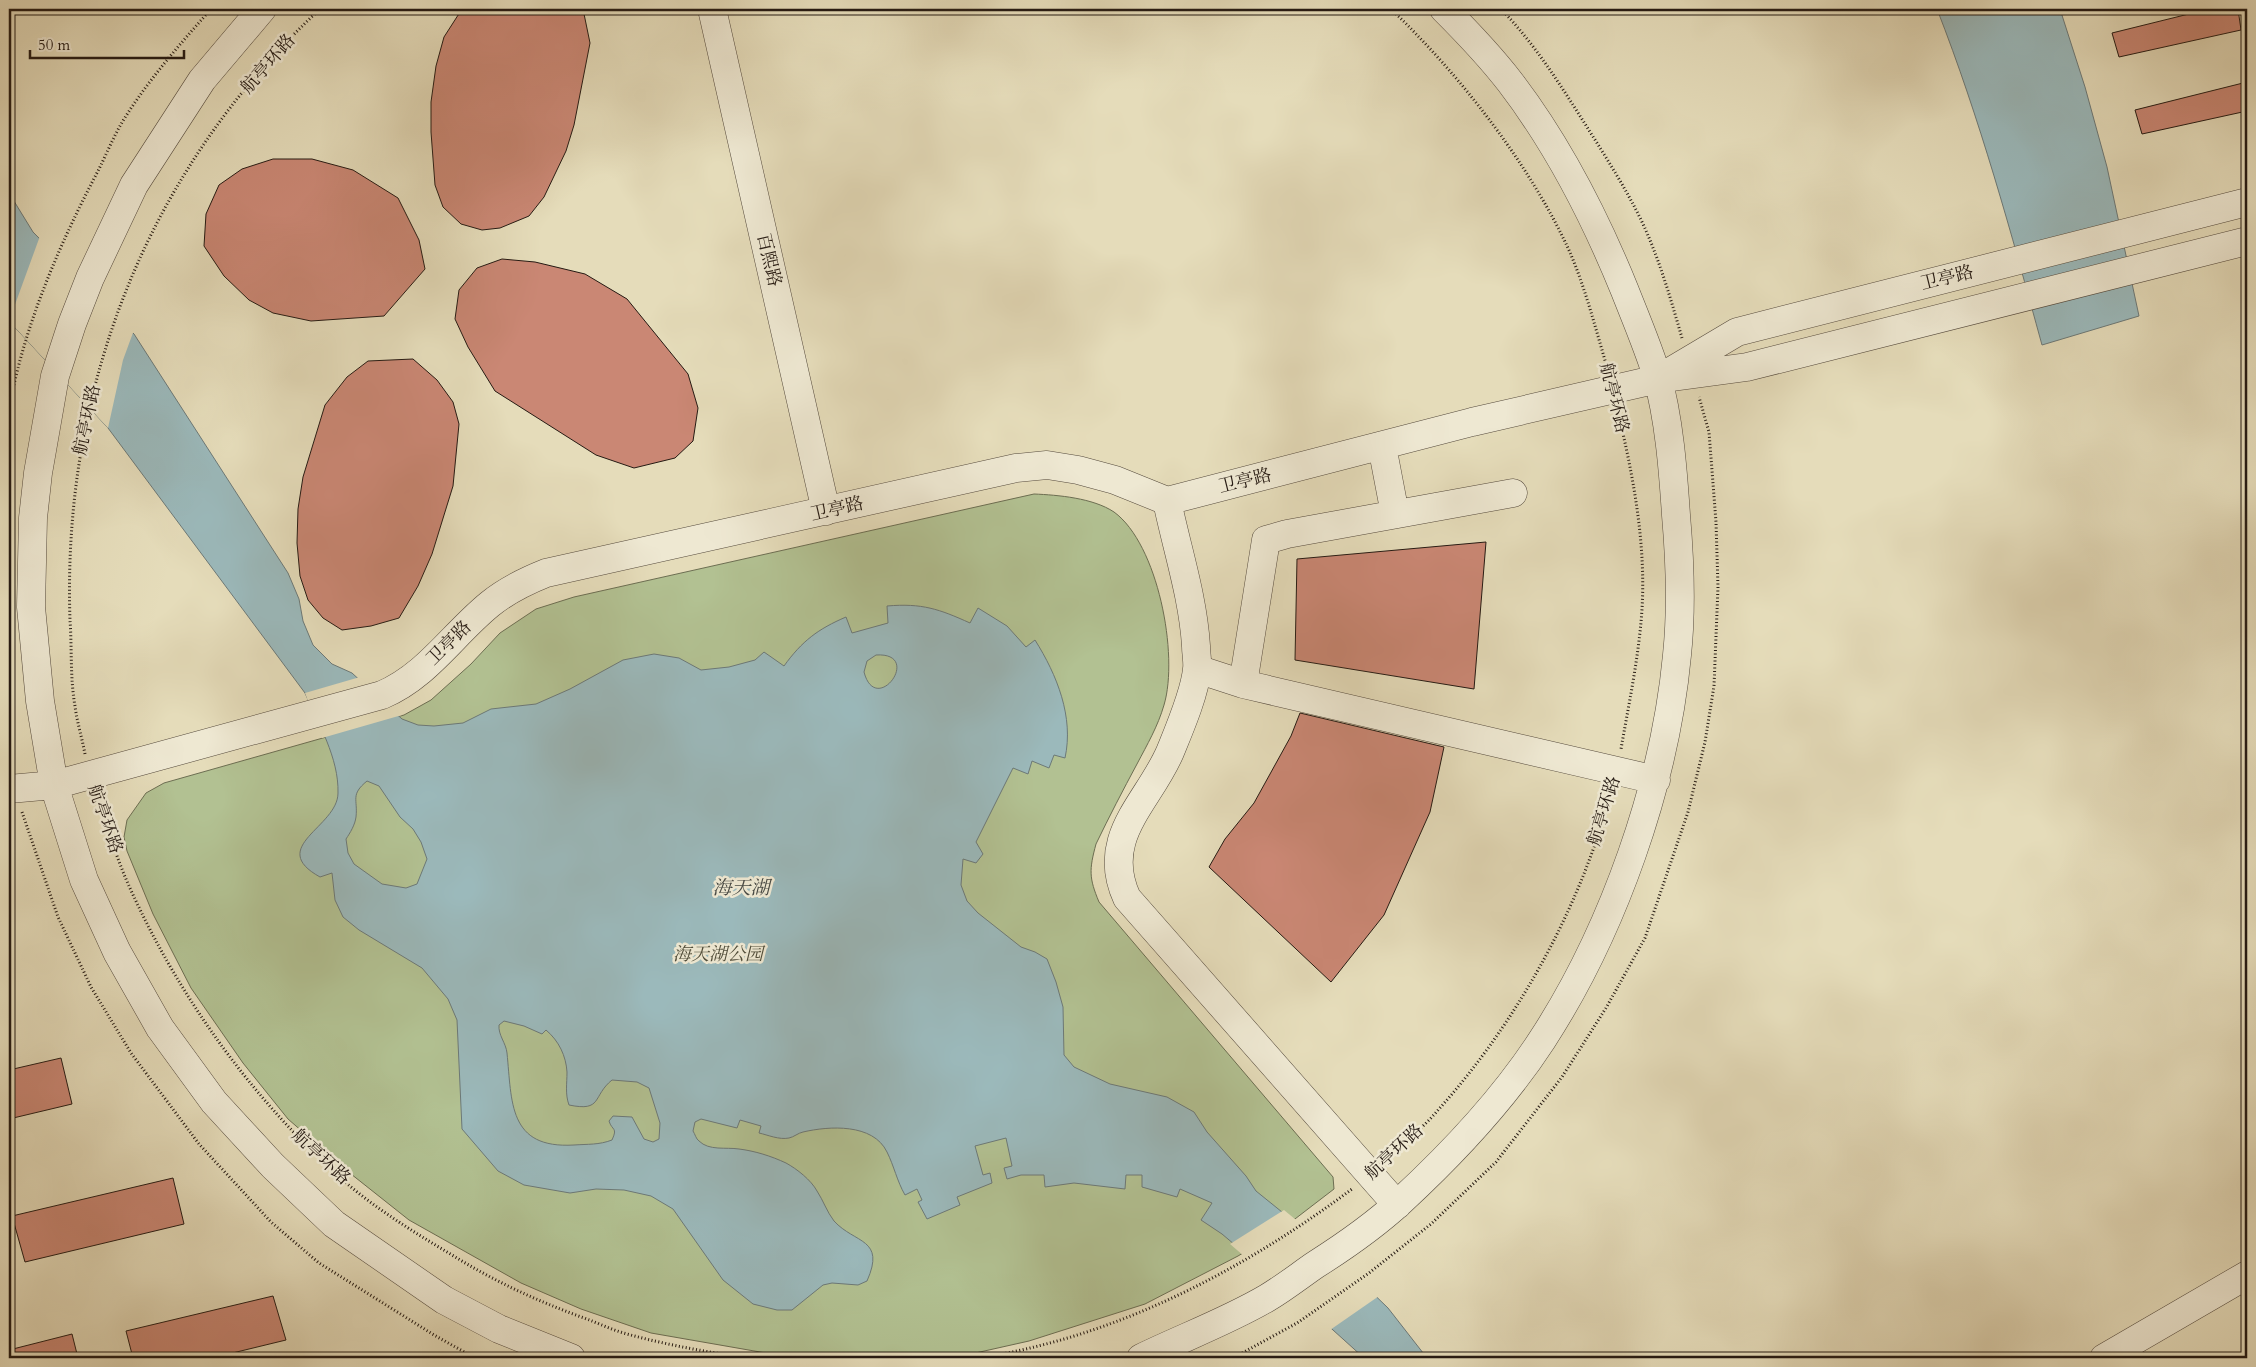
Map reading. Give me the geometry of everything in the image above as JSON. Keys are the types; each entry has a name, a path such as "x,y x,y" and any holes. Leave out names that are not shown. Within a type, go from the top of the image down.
{"street":[{"path":"262,9 202,80 134,185 90,278 72,324 56,376 38,473 33,518 30,607 40,701 54,785 84,880 117,952 160,1028 214,1102 273,1166 334,1224 380,1257 444,1300 499,1329 571,1358"},
{"name":"百熙路","path":"712,9 826,511"},
{"path":"1141,1358 1266,1298 1345,1245 1397,1205 1447,1157 1495,1102 1542,1041 1583,968 1609,910 1637,839 1656,780 1678,653 1679,604 1679,548 1674,490 1658,379 1636,318 1582,195 1547,134 1509,80 1444,9"},
{"name":"卫亭路","path":"1658,379 1737,332 2247,202"},
{"name":"卫亭路","path":"54,785 382,695 398,688 413,678 489,604 522,582 546,573 1016,468 1046,465 1078,470 1115,480 1167,501 1472,422 1613,389 1658,379 1747,367 2247,241"},
{"path":"1382,446 1396,514"},
{"path":"1243,684 1266,540 1288,534 1513,493"},
{"path":"1167,501 1188,588 1195,627 1197,669 1182,720 1169,754 1126,830 1119,848 1117,864 1120,882 1127,898 1397,1205"},
{"path":"1197,669 1243,684 1656,780"},
{"path":"9,789 54,785"},
{"path":"9,808 54,785"},
{"path":"2104,1358 2247,1275"}],"path":[{"path":"9,409 26,343 59,250 125,118 170,56 211,9"},
{"name":"航亭环路","path":"320,9 278,50 198,150 166,206 116,312 88,408 75,478 70,533 74,704 90,775 129,887 182,989 210,1033 252,1086 287,1125 337,1175 390,1216 446,1252 491,1279 544,1303 624,1333 686,1348 748,1358"},
{"name":"航亭环路","path":"978,1358 1005,1354 1112,1324 1167,1301 1240,1262 1313,1217 1371,1175 1439,1110 1483,1053 1542,964 1585,872 1605,814 1616,770 1638,651 1642,607 1641,559 1634,485 1613,389 1587,299 1568,249 1543,201 1488,120 1425,42 1391,9"},
{"path":"1233,1358 1297,1323 1369,1273"}],"green space":[{"name":"海天湖公园","path":"1034,494 1064,496 1096,503 1114,512 1129,527 1142,549 1153,574 1166,630 1169,658 1168,684 1162,713 1096,844 1091,874 1099,902 1333,1177 1334,1189 1278,1232 1238,1256 1145,1304 1029,1341 971,1354 904,1358 811,1358 783,1356 651,1333 581,1309 521,1283 409,1220 351,1174 288,1119 243,1063 191,988 153,914 127,851 124,837 127,820 146,793 164,783 404,715 431,700 471,664 500,633 536,609 574,597"}],"water":[{"path":"1937,9 2060,9 2085,87 2107,167 2139,316 2042,345 1981,134"},
{"name":"海天湖","path":"9,193 33,232 134,334 288,573 299,599 303,621 313,645 332,664 352,673 402,719 418,725 434,726 463,723 491,709 536,704 570,689 623,660 654,654 679,658 701,670 729,667 755,660 764,652 784,666 797,649 811,637 827,626 846,617 852,633 888,623 887,606 910,605 930,608 970,623 978,608 1007,626 1026,647 1035,640 1050,667 1062,697 1067,727 1065,758 1054,755 1049,768 1032,761 1028,774 1013,768 976,842 983,854 976,863 963,859 961,885 967,901 978,913 1021,947 1047,959 1063,1007 1064,1055 1074,1067 1110,1084 1167,1097 1194,1112 1207,1132 1246,1176 1256,1191 1324,1246 1388,1308 1427,1358 1364,1358 1292,1293 1222,1234 1201,1220 1212,1203 1180,1189 1177,1197 1142,1187 1142,1175 1126,1175 1125,1189 1074,1183 1045,1187 1044,1175 1021,1175 1007,1179 1004,1168 1012,1166 1006,1138 975,1146 983,1175 990,1173 992,1183 957,1197 960,1205 927,1219 918,1202 922,1200 917,1189 905,1195 887,1152 872,1136 861,1131 837,1128 825,1129 781,1138 759,1133 761,1126 740,1120 737,1128 701,1119 695,1122 693,1131 697,1139 703,1144 713,1147 757,1152 780,1160 795,1168 814,1187 834,1221 870,1249 873,1257 867,1281 858,1285 832,1283 823,1285 792,1310 777,1310 753,1304 723,1280 673,1209 651,1196 624,1190 596,1189 570,1193 524,1185 498,1171 462,1129 457,1020 448,999 422,968 359,930 343,917 335,900 332,873 320,877 305,866 300,856 302,846 335,805 338,793 335,767 331,754 305,693 108,428 9,321","holes":["876,655 890,657 896,663 896,671 892,680 886,686 878,688 870,684 864,672 867,661","367,781 379,786 400,817 413,829 421,842 427,859 417,884 406,888 382,884 354,864 348,853 346,839 355,823 356,798 358,790","504,1021 524,1026 542,1034 546,1030 551,1034 561,1049 565,1060 569,1105 580,1107 592,1104 612,1080 637,1082 649,1088 660,1123 659,1139 653,1142 644,1139 632,1117 613,1116 609,1121 614,1129 614,1133 612,1140 607,1142 574,1145 552,1144 536,1139 525,1131 513,1105 506,1049 499,1025"]}],"pier":[{"path":"40,236 134,330 123,360 108,428 9,321"},
{"path":"360,677 402,715 322,738 305,693"},
{"path":"1284,1210 1325,1244 1379,1296 1330,1330 1230,1244"}],"building":[{"path":"462,9 583,9 590,43 574,125 566,151 544,197 529,216 500,228 482,230 461,224 443,207 435,185 431,102 436,66 444,37"},
{"path":"2209,9 2238,9 2241,30 2119,57 2112,33"},
{"path":"2247,82 2247,111 2142,134 2135,110"},
{"path":"273,159 312,159 353,170 398,198 419,240 425,269 384,316 311,321 273,313 249,300 224,276 204,246 206,214 219,185 242,169"},
{"path":"502,259 535,262 585,274 627,299 688,374 698,408 693,441 675,458 634,468 596,455 495,391 468,347 455,319 459,290 477,268"},
{"path":"413,359 437,380 453,402 459,424 453,486 432,554 418,586 399,618 371,626 342,630 323,618 308,600 300,576 297,543 298,509 303,477 325,405 347,377 368,361"},
{"path":"1486,542 1474,689 1295,660 1297,559"},
{"path":"1300,713 1444,747 1430,812 1384,915 1331,982 1209,867 1225,839 1254,803 1291,736"},
{"path":"61,1058 72,1104 9,1119 9,1070"},
{"path":"173,1178 184,1224 25,1262 12,1216"},
{"path":"273,1296 286,1340 212,1358 133,1358 126,1331"},
{"path":"72,1334 78,1358 9,1358 9,1350"}]}
